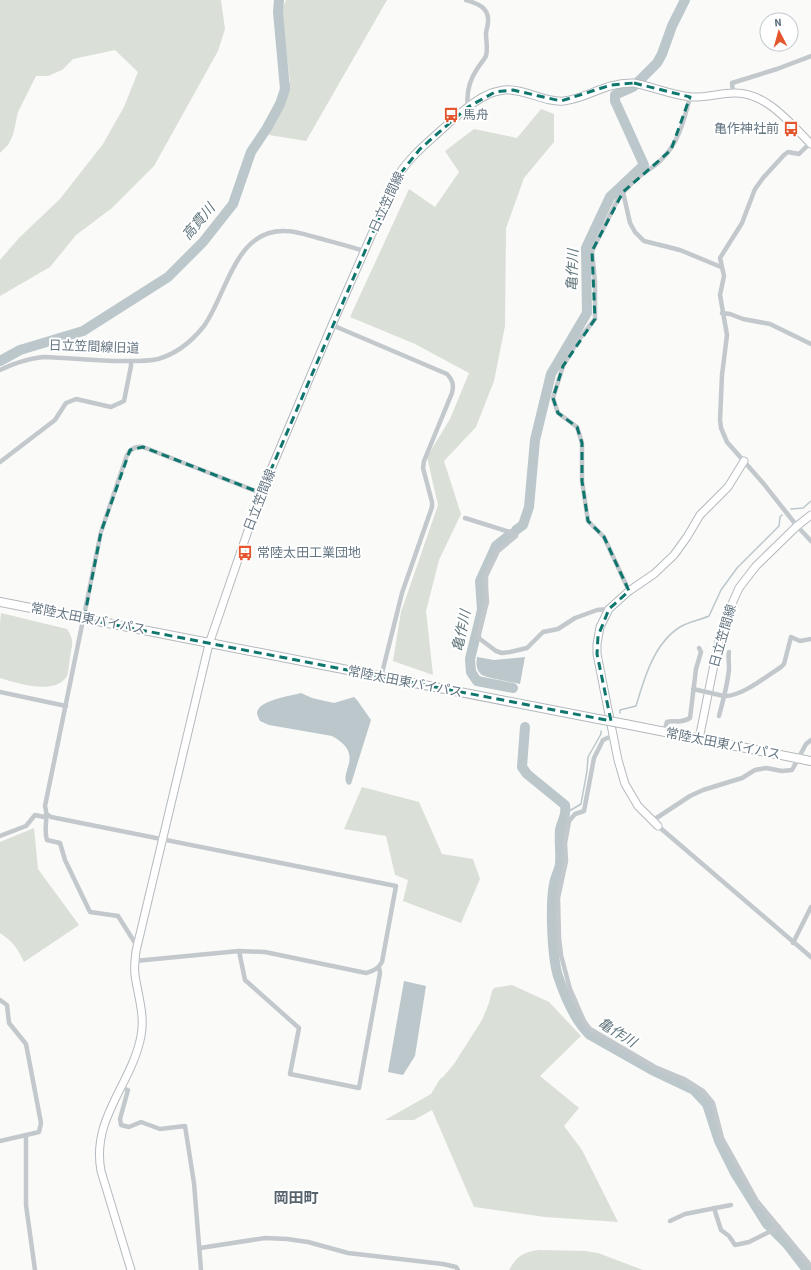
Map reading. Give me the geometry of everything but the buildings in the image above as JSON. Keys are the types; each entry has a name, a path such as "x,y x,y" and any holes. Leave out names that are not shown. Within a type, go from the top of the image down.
{"highway":[{"name":"常陸太田東バイパス","path":"0,602 811,761"}],"main road":[{"name":"日立笠間線","path":"131,1270 101,1171 99,1158 102,1132 106,1119 138,1047 143,1017 136,977 135,961 137,946 209,644 261,493 364,251 402,168 420,149 468,107 487,94 505,90 513,90 561,101 580,97 611,85 636,83 690,97 733,93 750,95 773,108 811,143"},
{"path":"655,824 638,806 625,784 620,771 614,734 597,654 600,627 609,609 629,591 654,574 674,555 684,542 700,515 728,487 744,462"},
{"name":"日立笠間線","path":"699,739 718,645 727,615 739,588 756,566 797,526 811,515"}],"street":[{"path":"466,0 480,5 488,13 486,33 487,50 468,87 468,107"},
{"path":"733,93 732,83 777,69 811,56"},
{"path":"629,591 604,537 588,521 582,481 582,442 577,427 558,413 554,398 563,366 576,342 595,319 595,282 592,251 623,192 633,182 658,163 671,150 683,122 690,97"},
{"path":"811,143 799,154 788,152 762,178 755,189 742,223 720,258 724,276 720,296 727,335 722,375 721,428 726,442 811,541"},
{"path":"623,192 630,223 635,232 644,241 680,250 721,267"},
{"name":"日立笠間線旧道","path":"0,370 13,363 43,357 131,361 157,359 174,352 193,339 204,325 218,301 239,257 248,245 257,238 270,232 284,230 296,232 364,251"},
{"path":"722,313 730,314 743,320 770,324 811,344"},
{"path":"332,325 447,374 453,383 452,393 424,461 423,468 432,507 402,593 381,677"},
{"path":"0,462 55,420 66,403 76,399 111,407 124,401 131,361"},
{"path":"137,946 118,916 90,912 65,860 60,843 47,840 45,833 48,814 45,806 101,532 127,455 130,450 135,448 144,448 261,493"},
{"path":"465,518 516,534 516,536 498,550 486,580 487,602 478,635 480,639 496,651 506,653 523,649 530,646 543,632 558,629 585,613 609,609"},
{"path":"693,689 724,696 739,693 784,664 791,637 800,641 811,640"},
{"path":"664,732 667,722 670,721 679,723 690,718 696,669 701,652 700,648"},
{"path":"719,716 729,665 729,652"},
{"path":"0,692 66,706"},
{"path":"614,734 603,740 594,758 584,811 575,814 569,821 565,843 566,861 558,898 559,938 561,955 570,989 584,1021 590,1029 655,1067 684,1079 703,1091 713,1103 722,1138 757,1201 777,1228 811,1266"},
{"path":"811,740 806,744 792,770 782,771 766,768 755,770 742,778 703,790 690,796 655,824 811,957"},
{"path":"48,814 51,817 396,886 382,962 379,967 373,971 366,973 265,952 239,951 135,961"},
{"path":"0,836 26,826 35,815 44,816 48,814"},
{"path":"793,943 811,907"},
{"path":"239,951 245,980 299,1028 290,1074 359,1088 380,973 379,967"},
{"path":"0,1000 7,1005 9,1023 26,1044 41,1123 39,1132 0,1141"},
{"path":"120,1087 128,1090 120,1119 121,1125 129,1127 141,1122 160,1128 185,1126 194,1183 201,1270"},
{"path":"26,1135 26,1204 35,1270"},
{"path":"670,1221 685,1214 731,1205"},
{"path":"714,1208 720,1230 729,1236 735,1245 749,1242 777,1228"},
{"path":"200,1248 265,1238 287,1239 308,1242 348,1253 443,1264 456,1267 458,1270"}],"highlighted area":[{"path":"634,83 690,97 671,150 623,192 592,251 595,319 563,366 553,398 558,413 577,427 582,443 582,481 588,521 604,537 629,591 609,609 598,636 597,654 611,721 84,619 101,532 130,450 143,447 261,493 396,179 420,149 468,107 495,92 513,90 561,101 611,85"}],"shaded area":[{"path":"0,0 221,0 225,29 218,51 154,166 112,208 76,235 50,267 0,296 0,260 19,238 60,199 103,144 124,107 138,72 115,50 73,59 62,70 48,76 36,76 18,112 13,135 8,145 0,153"},
{"path":"286,0 387,0 306,141 269,135 290,81 281,12"},
{"path":"541,109 554,114 554,142 524,178 506,228 505,326 494,381 476,427 444,461 461,514 439,560 426,611 433,675 393,661 401,612 438,505 427,457 450,419 469,373 415,344 350,317 409,189 435,207 459,172 445,151 474,129 517,138"},
{"path":"1,613 67,629 72,640 72,646 68,674 61,682 45,687 16,683 0,678"},
{"path":"477,657 494,660 525,657 520,684 482,675 478,669"},
{"path":"301,693 312,698 334,703 354,697 371,720 351,784 348,785 346,780 350,757 348,750 342,743 332,736 269,725 260,721 257,713 263,705 276,699"},
{"path":"362,787 419,802 442,854 473,859 480,879 461,923 403,901 408,880 395,875 386,836 344,829"},
{"path":"34,828 38,869 79,925 24,962 14,945 0,933 0,842"},
{"path":"404,981 426,986 415,1056 403,1075 388,1072"},
{"path":"512,985 549,1002 581,1036 540,1076 579,1108 564,1126 582,1150 618,1222 545,1217 474,1207 432,1110 414,1120 385,1120 431,1094 440,1079 454,1064 482,1020 494,988"},
{"path":"539,1250 585,1251 598,1253 643,1270 509,1270 515,1261 521,1256 529,1252"}],"waterway":[{"name":"高貫川","path":"0,361 20,350 83,331 168,277 203,242 233,204 251,152 267,128 280,104 285,89 278,12 279,0"},
{"name":"亀作川","path":"516,530 523,525 529,507 535,440 551,374 587,313 586,248 610,197 644,165 615,101 615,95 633,87 657,63 662,54 672,26 685,0"},
{"path":"791,509 803,508 811,501"},
{"path":"620,713 620,710 636,706 651,662 663,642 680,627 709,616 721,590 737,568 779,526 780,517 782,515"},
{"name":"亀作川","path":"511,534 496,546 480,581 482,610 470,659 471,672 477,681 513,688"},
{"name":"亀作川","path":"525,727 522,767 527,774 565,805 565,815 560,830 560,864 553,893 552,930 554,956 558,976 571,1008 580,1023 590,1035 652,1070 694,1090 707,1104 719,1141 735,1173 767,1224 787,1244 807,1270"},
{"path":"566,813 581,804 588,757 601,734 601,731"}],"place":[{"name":"馬舟","path":"451,115"},
{"name":"亀作神社前","path":"791,129"},
{"name":"常陸太田工業団地","path":"245,553"}],"district":[{"name":"岡田町","path":"296,1198"}]}
